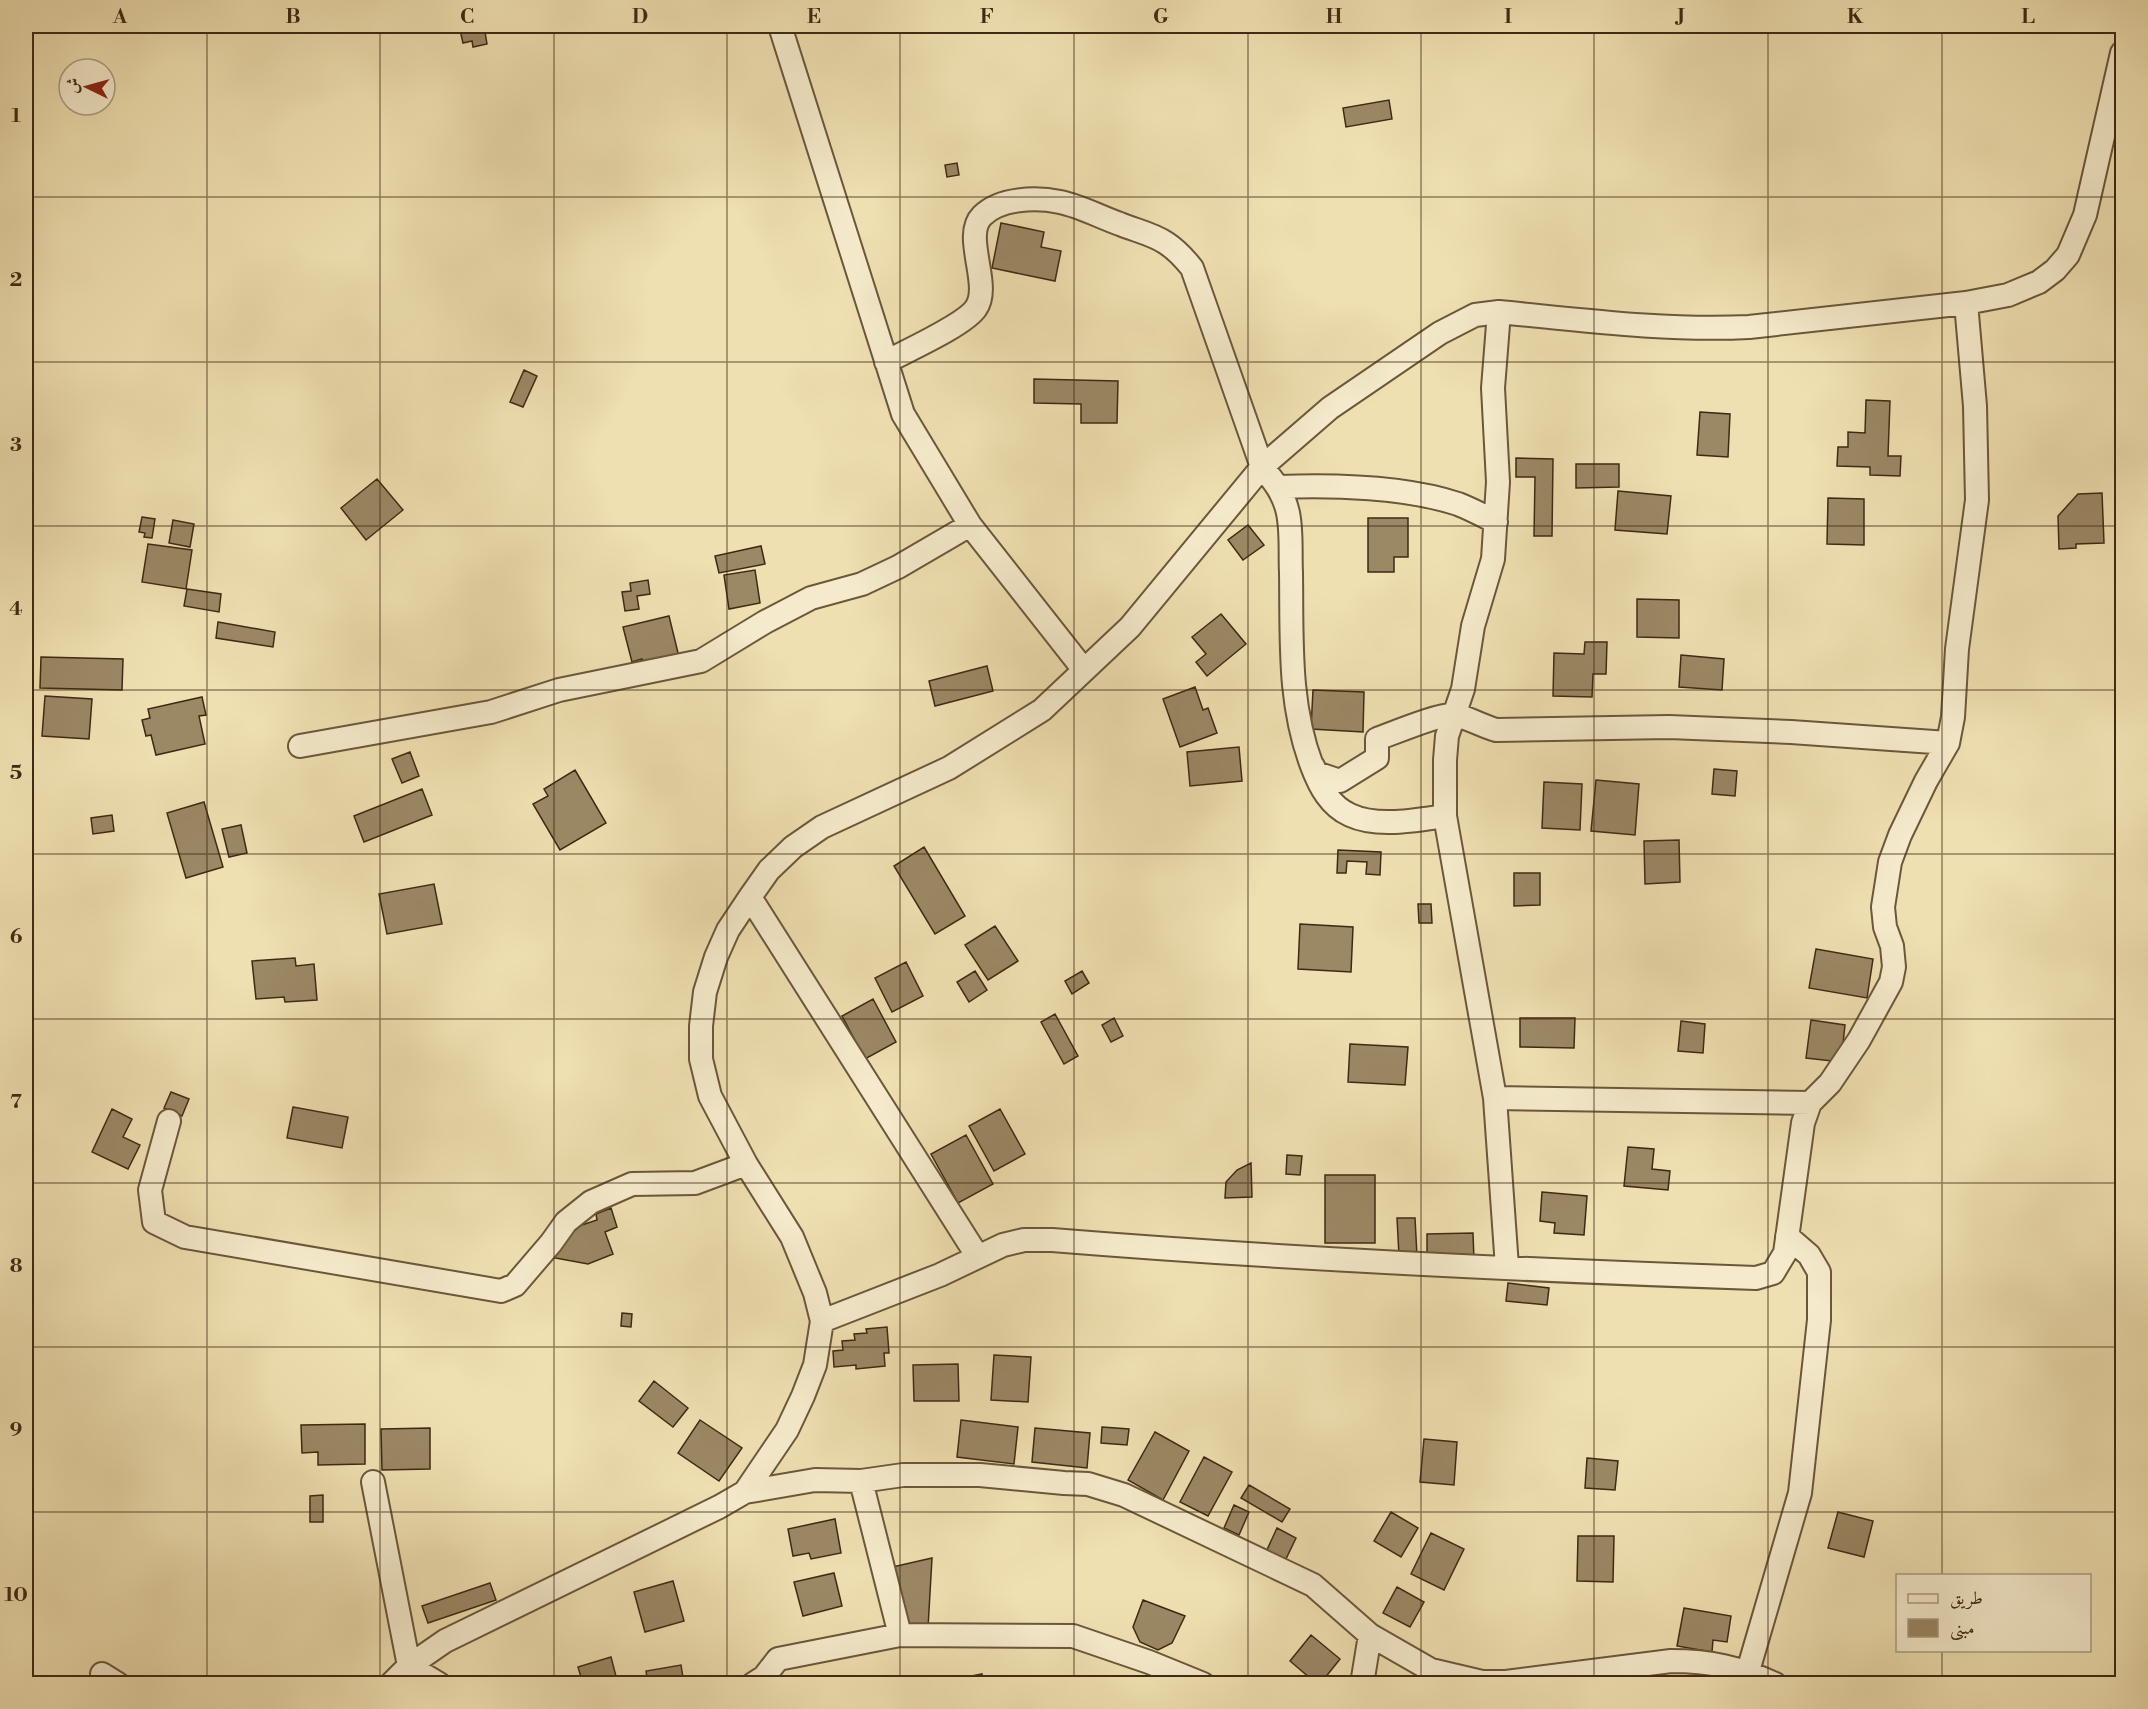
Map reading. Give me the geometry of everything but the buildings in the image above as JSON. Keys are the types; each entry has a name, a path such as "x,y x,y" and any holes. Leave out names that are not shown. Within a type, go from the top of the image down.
{"street":[{"path":"780,26 903,414 970,525 1084,670"},
{"path":"745,1492 787,1430 803,1396 815,1365 822,1321 815,1293 792,1237 746,1164 710,1096 701,1059 701,1026 705,993 713,966 728,930 769,870 793,847 822,827 949,768 1042,710 1130,627 1262,466 1330,408 1440,333 1475,315 1499,312 1647,327 1717,329 1966,303 2008,295 2039,282 2055,270 2068,255 2085,215 2122,53"},
{"path":"886,362 965,320 976,308 981,296 975,231 979,218 991,207 1008,202 1041,200 1060,202 1164,241 1182,254 1192,268 1262,466 1279,487 1289,516 1294,688 1300,733 1319,784 1335,807 1352,816 1376,821 1408,821 1445,816"},
{"path":"822,1321 939,1275 1003,1245 1024,1240 1052,1240 1237,1255 1756,1278 1773,1273 1785,1253 1803,1123 1810,1103 1830,1083 1859,1040 1891,982 1894,968 1892,946 1885,927 1883,907 1890,862 1900,835 1926,781 1948,743 1953,717 1957,649 1977,500 1975,406 1966,303"},
{"path":"1499,312 1493,388 1498,482 1493,559 1473,626 1463,688 1447,736 1445,816 1495,1098 1507,1267"},
{"path":"1279,487 1315,486 1423,495 1460,505 1496,522"},
{"path":"300,746 491,712 559,690 701,661 765,622 811,598 862,584 898,567 970,525"},
{"path":"1300,733 1316,773 1340,781 1377,758 1377,739 1410,726 1453,714 1496,730 1669,728 1791,732 1948,743"},
{"path":"750,897 978,1257"},
{"path":"1495,1098 1810,1103"},
{"path":"169,1121 150,1190 154,1221 185,1237 501,1291 515,1285 566,1222 591,1202 632,1184 695,1183 746,1164"},
{"path":"1748,1671 1800,1493 1819,1320 1819,1272 1809,1255 1787,1236"},
{"path":"391,1683 409,1666 445,1641 719,1508 745,1492 814,1480 861,1480 903,1475 980,1475 1064,1484 1088,1484 1124,1496 1313,1586 1370,1635 1431,1670 1482,1682 1506,1682 1671,1661 1698,1661 1748,1671 1774,1683"},
{"path":"861,1480 900,1635"},
{"path":"374,1482 409,1666 439,1683"},
{"path":"753,1683 764,1677 778,1659 900,1635 1073,1636 1203,1683"},
{"path":"1362,1683 1370,1635"}]}
